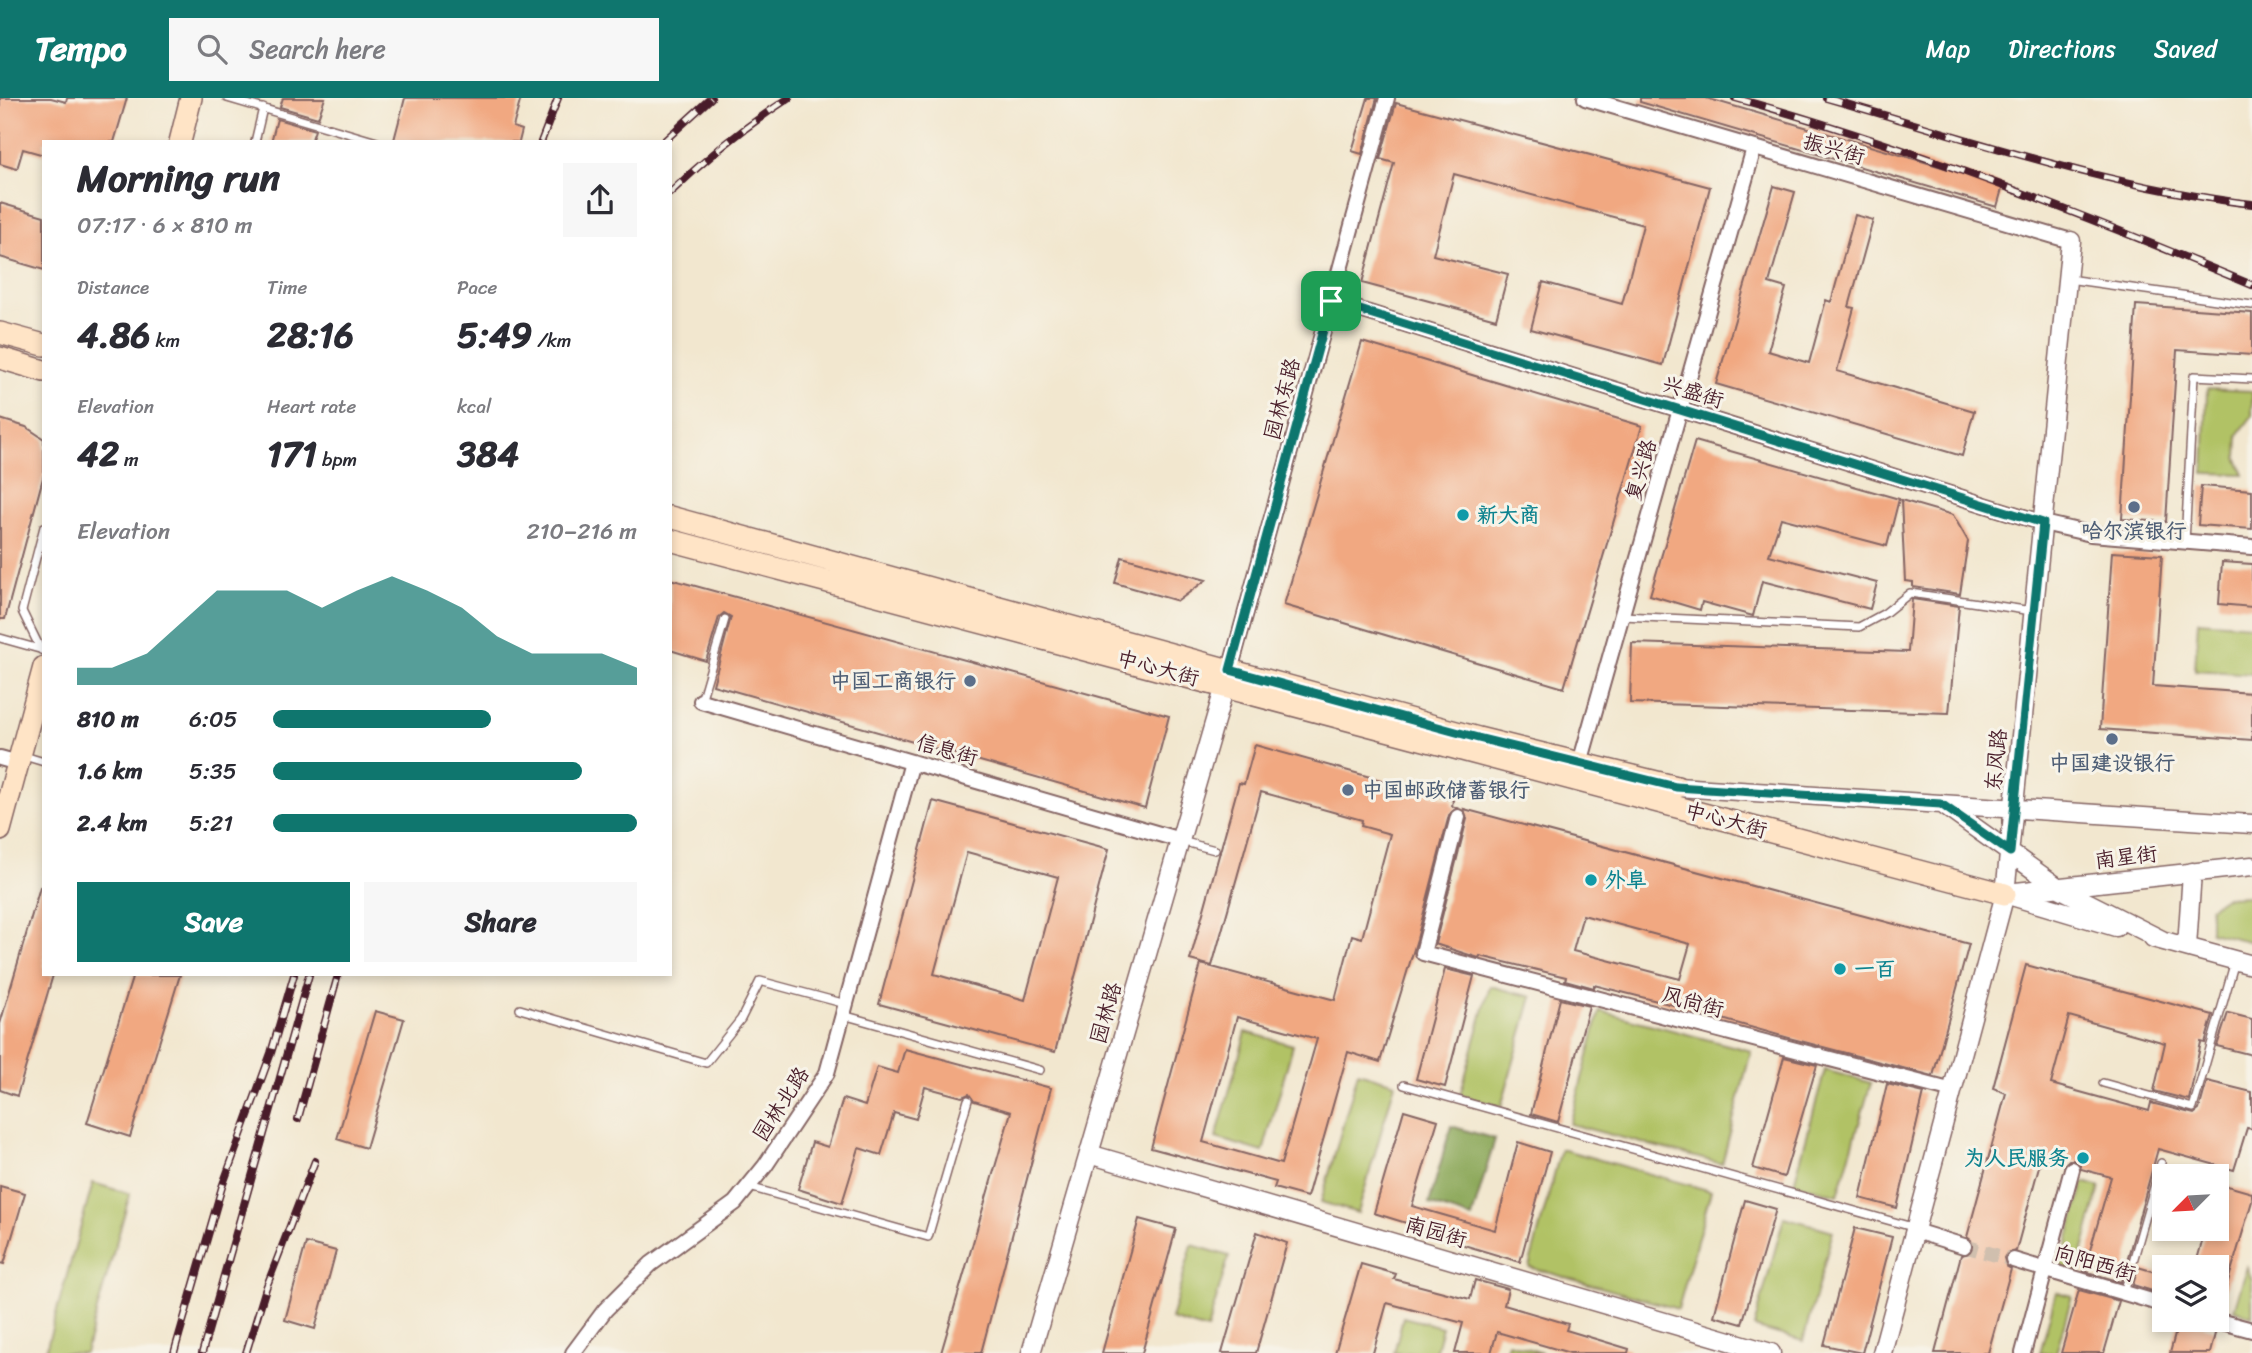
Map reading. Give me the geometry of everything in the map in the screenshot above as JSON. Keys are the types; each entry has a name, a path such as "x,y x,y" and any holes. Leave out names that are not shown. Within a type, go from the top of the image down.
{"main road":[{"path":"180,140 191,98"},
{"path":"0,333 42,344"},
{"path":"0,358 42,370"},
{"name":"中心大街","path":"672,518 1227,678 2005,894"},
{"name":"中心大街","path":"672,540 1676,787"},
{"path":"0,830 13,759 42,659"}],"street":[{"name":"园林东路","path":"1227,678 1387,98"},
{"name":"振兴街","path":"1585,98 2071,241"},
{"name":"复兴路","path":"1580,763 1754,148"},
{"name":"东风路","path":"1882,1353 2005,894 2071,241"},
{"name":"兴盛街","path":"1331,301 2043,523 2091,534 2252,547"},
{"name":"园林路","path":"1031,1353 1227,678"},
{"name":"信息街","path":"701,701 1180,840"},
{"name":"园林北路","path":"573,1353 605,1310 650,1264 735,1203 765,1166 827,1073 912,762"},
{"path":"1676,787 2252,824"},
{"path":"1941,804 2059,888 2162,940"},
{"name":"风尚街","path":"1458,817 1423,953 1953,1091"},
{"name":"南星街","path":"2005,894 2252,866"},
{"path":"2187,947 2192,872"},
{"name":"中心大街","path":"2005,894 2244,963"},
{"name":"南园街","path":"1089,1154 1771,1353"},
{"path":"2023,1353 2072,1169"},
{"path":"1915,1230 1964,1246"},
{"name":"向阳西街","path":"2013,1260 2152,1301"},
{"path":"2229,1324 2252,1330"}],"lane":[{"path":"227,98 370,140"},
{"path":"255,140 263,108"},
{"path":"2067,279 2252,305"},
{"path":"2185,542 2194,376 2252,379"},
{"path":"42,535 22,611 42,654"},
{"path":"1621,616 1859,627 1885,613 1910,593 2034,611"},
{"path":"701,701 724,618"},
{"path":"0,638 42,656"},
{"path":"13,759 42,762"},
{"path":"1180,840 1215,850"},
{"path":"2103,1083 2193,1108 2244,963"},
{"path":"520,1009 706,1063 741,1019 760,981 844,1010 1040,1070"},
{"path":"1404,1085 1915,1230"},
{"path":"749,1187 928,1237 968,1100"},
{"path":"2124,1293 2161,1163"}],"green space":[{"path":"2207,389 2252,391 2252,416 2238,435 2237,457 2244,474 2204,473"},
{"path":"2198,621 2252,625 2252,674 2195,670"},
{"path":"2252,896 2252,942 2210,932 2210,907 2225,897"},
{"path":"1490,986 1532,997 1501,1107 1460,1095"},
{"path":"1600,1011 1751,1051 1722,1164 1570,1124"},
{"path":"1246,1032 1293,1045 1263,1152 1216,1138"},
{"path":"1825,1070 1871,1083 1838,1195 1794,1183"},
{"path":"1358,1072 1395,1083 1358,1213 1321,1202"},
{"path":"1451,1126 1495,1139 1472,1218 1429,1204"},
{"path":"1561,1149 1711,1191 1678,1309 1529,1267"},
{"path":"2084,1182 2100,1187 2077,1272 2061,1267"},
{"path":"93,1183 130,1194 85,1353 45,1353"},
{"path":"1784,1217 1833,1231 1803,1341 1754,1327"},
{"path":"1192,1245 1229,1256 1207,1330 1171,1319"},
{"path":"2247,1267 2252,1281 2252,1316 2234,1310"},
{"path":"2056,1292 2072,1296 2056,1353 2040,1353"},
{"path":"1403,1317 1442,1327 1435,1353 1394,1353"},
{"path":"1508,1343 1543,1353 1505,1353"}],"building":[{"path":"0,98 51,98 66,102 67,98 127,98 115,140 42,140 42,154 23,149 17,169 0,164"},
{"path":"283,98 325,98 318,118 280,107"},
{"path":"405,98 521,98 513,127 522,130 520,140 394,140"},
{"path":"1368,98 1377,98 1362,154 1352,151"},
{"path":"1640,98 1706,98 2003,185 1997,207 1640,102"},
{"path":"1396,103 1710,187 1663,365 1531,329 1543,282 1622,304 1643,225 1454,174 1433,255 1508,274 1496,319 1362,283 1394,163 1380,159"},
{"path":"277,119 315,130 312,140 272,140"},
{"path":"1774,186 1795,192 1769,283 1786,288 1768,351 1809,363 1826,300 1831,302 1855,215 1873,220 1849,307 1854,308 1837,371 1974,411 1962,456 1716,384"},
{"path":"0,203 42,215 42,269 0,257"},
{"path":"2136,305 2252,313 2252,355 2177,350 2166,522 2122,519"},
{"name":"新大商","path":"1362,342 1642,426 1564,688 1284,605"},
{"path":"0,419 26,427 42,438 42,481 5,619 0,619"},
{"path":"1695,441 1899,499 1887,546 1781,518 1769,555 1877,583 1870,609 1762,581 1753,616 1702,602 1700,610 1650,595"},
{"path":"2201,486 2252,490 2252,529 2198,525"},
{"path":"1901,500 1953,515 1968,541 1960,594 1913,587 1913,582 1905,581"},
{"path":"2112,552 2162,555 2153,686 2252,693 2252,740 2100,729"},
{"path":"1122,557 1206,580 1178,601 1115,583"},
{"path":"2222,562 2252,564 2252,607 2219,604"},
{"path":"672,580 1169,716 1145,808 713,685 731,617 724,613 719,617 706,661 672,651"},
{"path":"1912,599 1959,606 1949,713 1630,703 1632,643 1908,652"},
{"path":"1255,745 1453,800 1452,806 1457,808 1449,815 1417,939 1380,1062 1348,1052 1307,1197 1274,1188 1276,1182 1151,1148 1201,964 1335,1000 1352,935 1362,938 1390,834 1361,826 1362,820 1261,792 1212,966 1190,960 1239,783 1244,784","holes":["1237,1017 1317,1039 1281,1164 1203,1142"]},
{"path":"933,801 1109,849 1055,1052 879,1004","holes":["967,852 1058,877 1025,1000 934,974"]},
{"path":"1464,809 1969,944 1933,1076 1673,1005 1594,985 1594,988 1565,980 1566,977 1480,956 1479,958 1435,944 1467,819","holes":["1583,915 1690,944 1680,979 1573,951"]},
{"path":"42,888 42,976 53,976 17,1096 0,1090 0,1024"},
{"path":"2026,965 2213,1015 2205,1043 2201,1042 2189,1100 2154,1091 2165,1043 2069,1016 2051,1084 2149,1111 2151,1103 2194,1114 2199,1110 2207,1081 2252,1092 2252,1129 2247,1128 2234,1170 2230,1169 2230,1164 2212,1164 2158,1149 2121,1282 2084,1271 2111,1177 2081,1169 2079,1163 2074,1160 2069,1160 2064,1165 2041,1159 2016,1251 2007,1253 2004,1258 2006,1266 2011,1269 1988,1353 1935,1353 1961,1255 1970,1253 1973,1248 1967,1237 2006,1093 1993,1088"},
{"path":"1445,969 1474,976 1445,1087 1416,1079"},
{"path":"133,976 180,976 130,1137 87,1123"},
{"path":"1560,999 1589,1006 1558,1122 1531,1114"},
{"path":"375,1011 404,1019 366,1148 337,1139"},
{"path":"2228,1013 2252,1019 2252,1055 2217,1046"},
{"path":"905,1049 1051,1088 981,1353 941,1353 1011,1112 974,1101 969,1094 962,1097 925,1087 916,1119 894,1113 881,1155 859,1148 842,1203 798,1189 812,1142 828,1147 843,1099 865,1106 877,1067 898,1073"},
{"path":"1784,1057 1817,1065 1784,1177 1753,1168"},
{"path":"1887,1084 1924,1093 1897,1208 1860,1198"},
{"path":"1404,1110 1438,1120 1412,1206 1495,1230 1518,1142 1550,1152 1520,1262 1424,1233 1426,1229 1374,1213"},
{"path":"0,1186 25,1193 4,1264 0,1263"},
{"path":"2230,1187 2252,1193 2229,1278 2229,1255 2198,1255 2202,1241 2230,1241"},
{"path":"1745,1200 1776,1209 1742,1324 1714,1316"},
{"path":"1139,1219 1176,1229 1142,1353 1102,1353"},
{"path":"1855,1228 1892,1237 1862,1353 1824,1345"},
{"path":"1257,1232 1287,1243 1256,1353 1222,1353"},
{"path":"306,1243 336,1251 315,1329 285,1320"},
{"path":"1361,1264 1396,1274 1394,1279 1470,1299 1475,1280 1508,1289 1504,1305 1568,1324 1566,1330 1629,1349 1628,1353 1570,1353 1497,1332 1491,1353 1455,1353 1463,1323 1387,1303 1373,1353 1335,1353"},
{"path":"2138,1267 2152,1271 2152,1291 2133,1285"},
{"path":"2079,1290 2119,1301 2104,1353 2061,1353"},
{"path":"2176,1332 2215,1332 2210,1353 2170,1353"}],"tunnel":[{"path":"1964,1246 2013,1260"}],"railway":[{"path":"542,140 558,98"},
{"path":"665,140 711,98"},
{"path":"672,191 727,142 789,98"},
{"path":"1735,98 1866,138 1996,183 2252,285"},
{"path":"1826,98 2090,174 2252,204"},
{"path":"174,1353 222,1187 271,1053 294,976"},
{"path":"202,1353 309,976"},
{"path":"298,1119 338,976"},
{"path":"246,1353 266,1288 315,1161"}],"place":[{"name":"哈尔滨银行","path":"2134,507"},
{"name":"新大商","path":"1463,515"},
{"name":"中国工商银行","path":"970,681"},
{"name":"中国建设银行","path":"2112,739"},
{"name":"中国邮政储蓄银行","path":"1348,790"},
{"name":"外阜","path":"1591,880"},
{"name":"一百","path":"1840,969"},
{"name":"为人民服务","path":"2083,1158"}],"route":[{"path":"1331,301 2043,523 2010,852 1941,804 1676,787 1478,738 1230,670 1331,301"}]}
